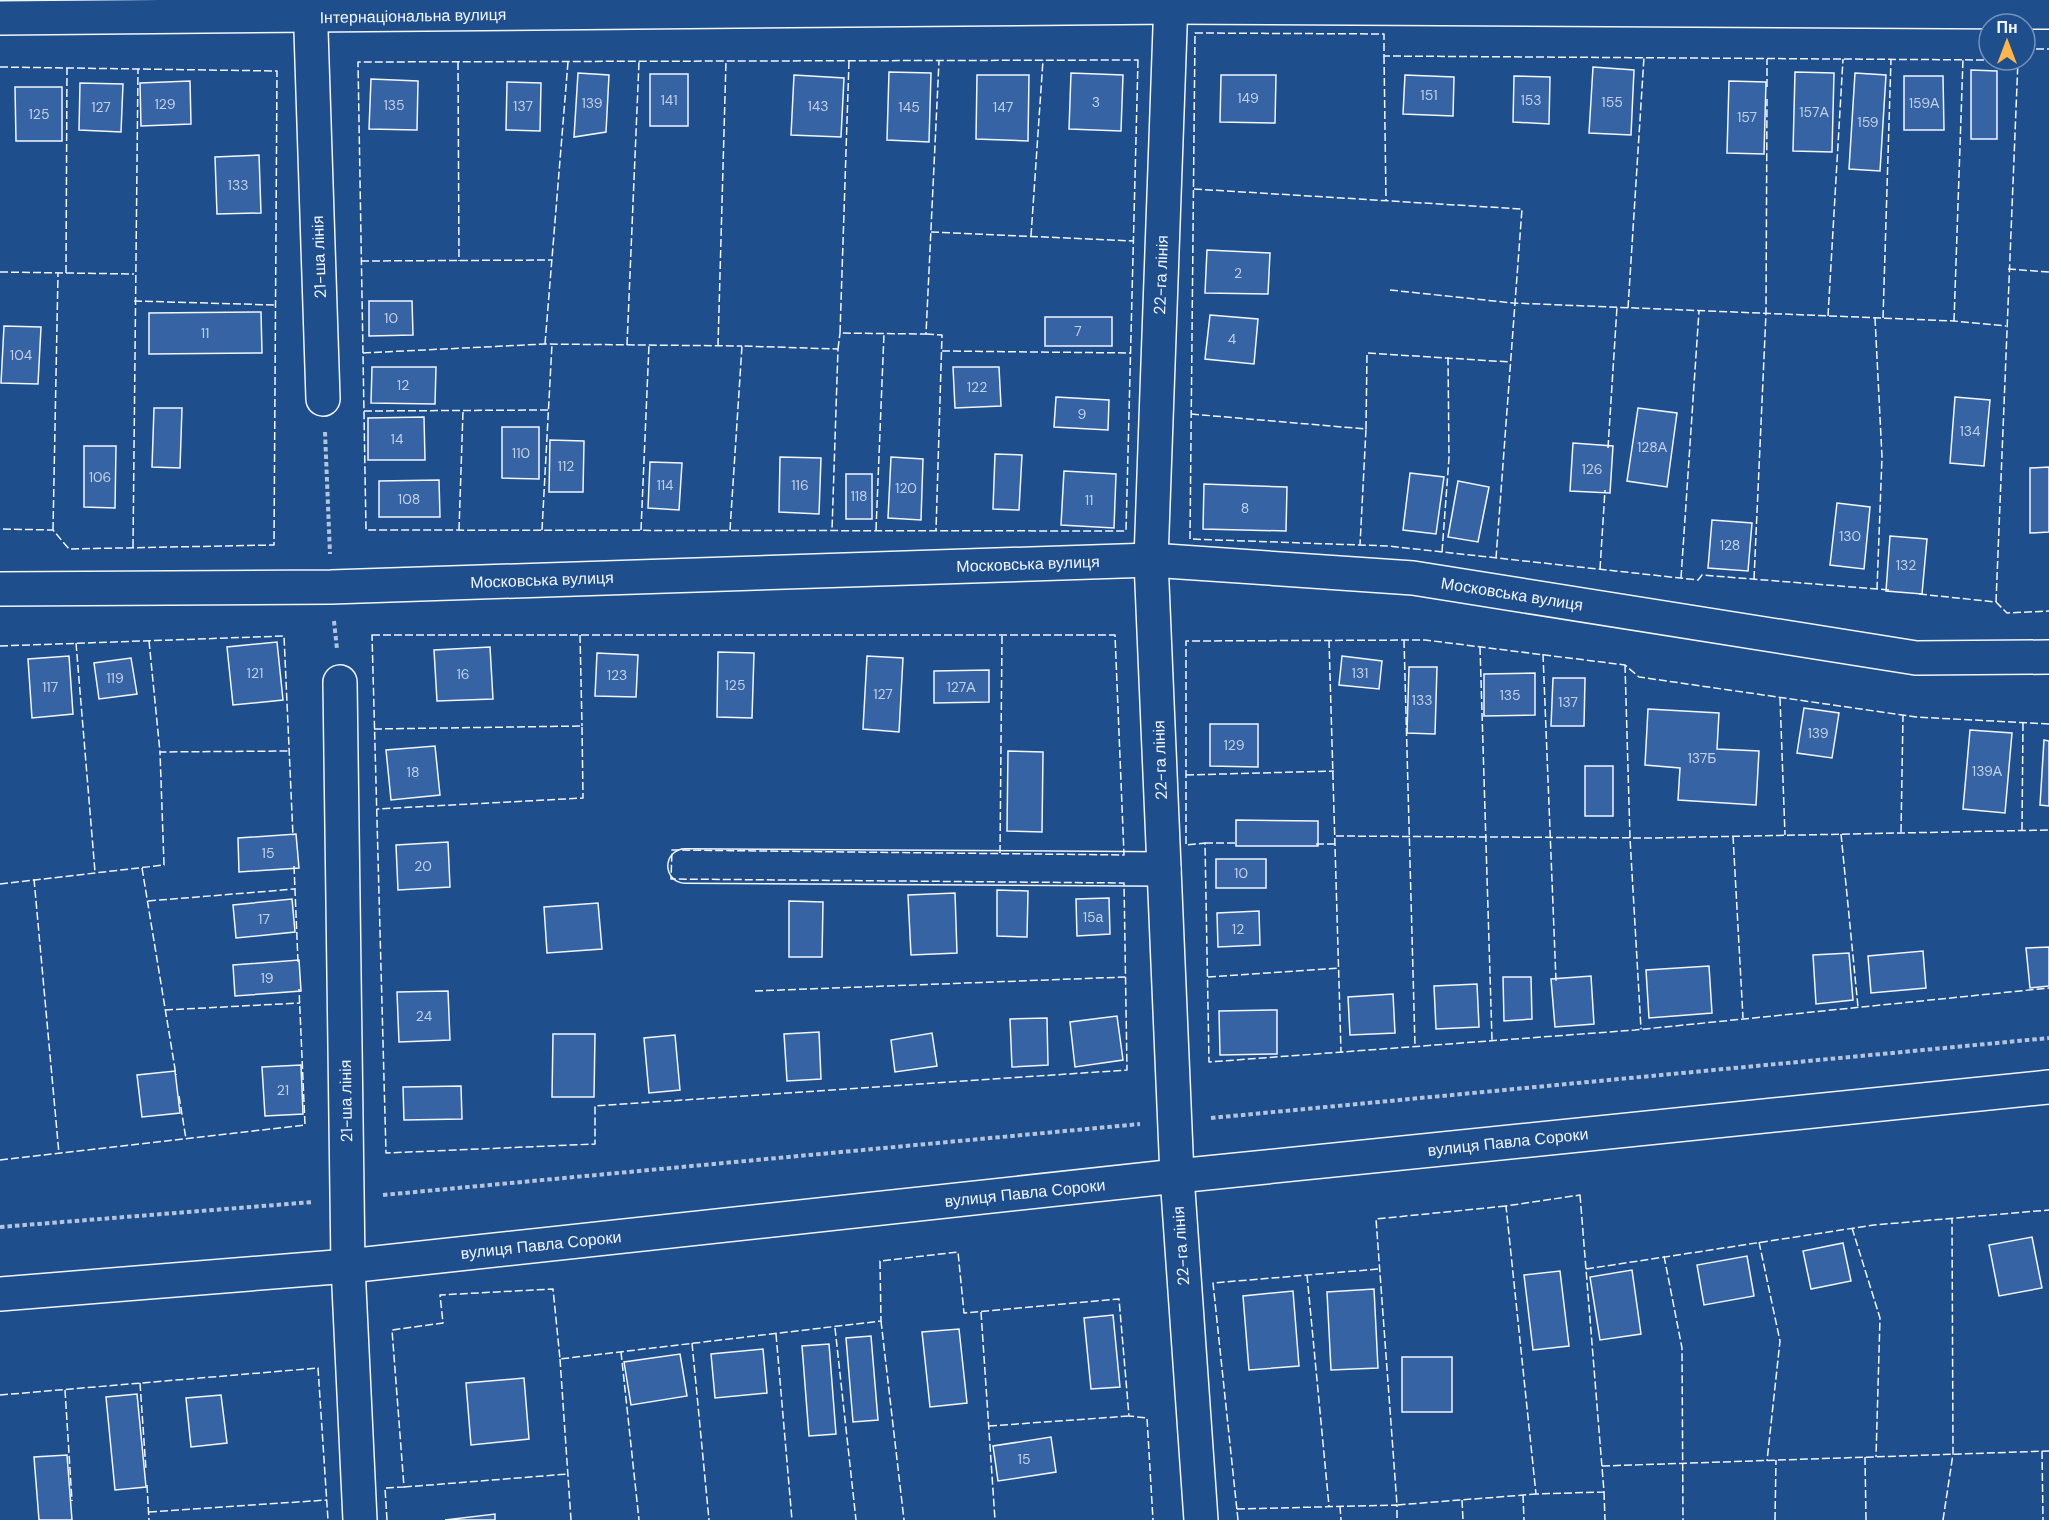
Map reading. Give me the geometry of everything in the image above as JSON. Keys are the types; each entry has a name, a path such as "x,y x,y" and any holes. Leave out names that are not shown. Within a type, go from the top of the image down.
{"street":[{"name":"Інтернаціональна вулиця","path":"0,18 310,9 1171,3 2049,12"},
{"name":"22-га лінія","path":"1171,3 1151,560 1177,1176 1201,1520"},
{"name":"21-ша лінія","path":"310,9 323,399"},
{"name":"Московська вулиця","path":"0,590 331,587 1151,560 1413,578 1916,658 2049,657"},
{"name":"21-ша лінія","path":"340,682 348,1266 360,1520"},
{"path":"685,866 1164,869"},
{"name":"вулиця Павла Сороки","path":"0,1294 348,1266 1177,1176 2049,1087"}],"path":[{"path":"323,399 329,514"},
{"path":"0,1227 348,1199 2049,1038"}],"building":[{"path":"1593,67 1634,70 1631,135 1589,133"},
{"path":"1971,70 1997,72 1997,139 1971,139"},
{"path":"889,72 931,73 929,142 887,140"},
{"path":"1795,72 1834,73 1832,152 1793,151"},
{"path":"578,73 609,75 606,132 574,137"},
{"path":"1071,73 1123,75 1121,131 1069,129"},
{"path":"1855,73 1886,75 1880,171 1849,169"},
{"path":"650,74 688,74 688,126 650,126"},
{"path":"794,75 844,78 841,137 791,135"},
{"path":"977,75 1029,75 1028,141 976,139"},
{"path":"1221,75 1276,75 1275,123 1220,122"},
{"path":"1405,75 1454,77 1453,116 1403,114"},
{"path":"1514,76 1550,77 1549,124 1513,122"},
{"path":"1904,76 1943,76 1944,130 1904,130"},
{"path":"371,79 418,81 417,130 369,129"},
{"path":"190,81 191,124 141,126 140,83"},
{"path":"1729,81 1766,82 1764,154 1727,153"},
{"path":"507,82 541,83 540,131 506,130"},
{"path":"80,83 123,84 121,132 79,130"},
{"path":"15,87 62,87 62,141 16,141"},
{"path":"259,155 261,213 217,214 215,157"},
{"path":"1207,250 1270,253 1268,294 1205,293"},
{"path":"369,301 412,301 413,335 369,336"},
{"path":"261,312 262,353 149,354 149,313"},
{"path":"1210,315 1258,319 1254,364 1205,359"},
{"path":"1045,317 1112,317 1112,346 1045,346"},
{"path":"4,326 41,327 38,384 1,383"},
{"path":"372,367 436,367 435,404 371,403"},
{"path":"953,367 999,367 1001,406 955,408"},
{"path":"1056,397 1109,400 1108,430 1054,427"},
{"path":"1955,397 1990,400 1984,466 1950,463"},
{"path":"154,408 182,408 180,468 152,467"},
{"path":"1638,408 1677,413 1667,487 1627,481"},
{"path":"424,417 425,460 368,460 368,418"},
{"path":"502,427 539,427 539,479 502,478"},
{"path":"550,440 584,441 583,492 549,492"},
{"path":"1573,443 1613,446 1610,493 1570,491"},
{"path":"84,446 116,446 115,508 84,507"},
{"path":"995,454 1022,455 1019,510 993,509"},
{"path":"780,457 821,458 819,514 779,512"},
{"path":"891,457 923,459 921,520 888,518"},
{"path":"650,462 682,463 679,510 648,508"},
{"path":"2049,467 2049,532 2030,533 2030,468"},
{"path":"1064,471 1116,474 1114,528 1061,525"},
{"path":"1410,473 1444,477 1436,534 1403,530"},
{"path":"846,474 872,474 872,519 846,519"},
{"path":"439,480 440,517 379,517 379,481"},
{"path":"1458,481 1489,487 1478,542 1448,537"},
{"path":"1204,484 1287,487 1286,531 1203,529"},
{"path":"1837,503 1870,507 1864,569 1830,565"},
{"path":"1712,520 1752,523 1748,571 1708,568"},
{"path":"1890,536 1927,539 1922,594 1886,591"},
{"path":"277,642 283,700 233,705 227,647"},
{"path":"490,647 493,699 437,701 434,650"},
{"path":"718,652 754,653 752,718 717,717"},
{"path":"597,653 638,655 636,697 595,696"},
{"path":"69,656 73,714 32,718 28,659"},
{"path":"867,656 903,658 899,732 863,729"},
{"path":"1342,656 1382,661 1379,689 1339,685"},
{"path":"131,658 137,694 99,699 94,663"},
{"path":"1409,667 1437,667 1435,734 1407,733"},
{"path":"989,670 989,702 934,703 934,671"},
{"path":"1535,673 1535,715 1484,716 1484,674"},
{"path":"1553,678 1585,678 1584,726 1551,726"},
{"path":"1804,708 1839,713 1832,758 1797,753"},
{"path":"1648,709 1719,713 1717,749 1759,751 1756,805 1678,800 1680,768 1645,765"},
{"path":"1210,724 1258,724 1258,767 1210,766"},
{"path":"1970,730 2012,733 2005,813 1963,809"},
{"path":"2044,740 2049,741 2049,806 2040,805"},
{"path":"435,746 440,795 391,800 386,750"},
{"path":"1008,751 1043,752 1042,832 1007,831"},
{"path":"1585,766 1613,766 1613,816 1585,816"},
{"path":"1236,820 1318,821 1318,846 1236,846"},
{"path":"296,834 299,868 239,872 238,838"},
{"path":"448,842 450,887 398,890 396,845"},
{"path":"1216,859 1266,859 1266,888 1216,888"},
{"path":"997,890 1028,891 1027,937 997,936"},
{"path":"955,893 957,953 911,955 908,895"},
{"path":"1109,898 1110,934 1077,936 1076,899"},
{"path":"292,899 295,932 236,938 233,905"},
{"path":"789,901 823,902 822,957 789,957"},
{"path":"598,903 602,949 547,953 544,907"},
{"path":"1259,911 1260,945 1218,947 1217,913"},
{"path":"2049,947 2049,986 2030,988 2026,948"},
{"path":"1923,951 1926,988 1871,993 1868,956"},
{"path":"1849,953 1853,1000 1816,1004 1813,955"},
{"path":"299,960 301,991 235,996 233,965"},
{"path":"1709,966 1712,1013 1649,1018 1646,970"},
{"path":"1591,976 1594,1024 1555,1027 1551,979"},
{"path":"1503,977 1531,977 1532,1019 1504,1021"},
{"path":"1477,984 1479,1027 1436,1029 1434,986"},
{"path":"448,991 450,1040 399,1042 397,992"},
{"path":"1393,994 1395,1033 1350,1035 1348,997"},
{"path":"1277,1010 1277,1054 1220,1055 1219,1011"},
{"path":"1117,1016 1123,1060 1075,1067 1070,1022"},
{"path":"1047,1018 1048,1065 1012,1067 1010,1019"},
{"path":"819,1032 821,1079 787,1081 784,1034"},
{"path":"932,1033 937,1066 895,1072 891,1040"},
{"path":"553,1034 595,1034 594,1097 552,1097"},
{"path":"675,1035 680,1090 649,1093 644,1038"},
{"path":"301,1065 303,1114 265,1116 262,1067"},
{"path":"175,1071 180,1113 142,1117 137,1075"},
{"path":"461,1086 462,1119 404,1120 403,1087"},
{"path":"2032,1237 2042,1288 1999,1296 1989,1245"},
{"path":"1843,1243 1851,1281 1811,1289 1803,1251"},
{"path":"1747,1256 1754,1296 1704,1305 1697,1265"},
{"path":"1632,1270 1641,1334 1600,1340 1590,1277"},
{"path":"1560,1271 1569,1346 1533,1350 1524,1275"},
{"path":"1374,1289 1378,1368 1331,1370 1327,1292"},
{"path":"1293,1291 1299,1366 1249,1370 1243,1296"},
{"path":"1113,1315 1120,1387 1091,1389 1084,1318"},
{"path":"959,1329 967,1403 930,1407 922,1332"},
{"path":"871,1336 878,1420 853,1422 846,1338"},
{"path":"829,1344 836,1434 809,1436 802,1346"},
{"path":"763,1349 767,1393 715,1398 711,1354"},
{"path":"680,1354 687,1396 631,1405 624,1362"},
{"path":"1402,1357 1452,1357 1452,1412 1402,1412"},
{"path":"524,1378 529,1439 471,1445 466,1383"},
{"path":"137,1394 146,1487 115,1490 106,1397"},
{"path":"221,1395 227,1443 191,1447 186,1398"},
{"path":"1051,1437 1056,1472 998,1481 993,1446"},
{"path":"67,1455 72,1520 39,1520 34,1457"},
{"path":"495,1514 495,1520 445,1520"}],"fence":[{"path":"1889,590 1702,575 1698,580 1388,546 1190,539 1195,33 1384,34 1384,56 1977,60"},
{"path":"2037,49 2049,49"},
{"path":"1384,56 1386,201"},
{"path":"1628,308 1644,57"},
{"path":"1767,59 1767,87"},
{"path":"1828,316 1843,59"},
{"path":"1883,318 1891,59"},
{"path":"1954,321 1963,59"},
{"path":"1031,236 1043,60"},
{"path":"1138,60 1126,531 366,530 358,62 1138,60"},
{"path":"718,346 726,61"},
{"path":"849,61 840,333 926,334 939,61"},
{"path":"458,62 459,261"},
{"path":"545,344 568,62"},
{"path":"627,345 639,62"},
{"path":"0,67 277,71 274,545 69,549 53,530 0,529"},
{"path":"66,273 67,68"},
{"path":"133,547 138,69"},
{"path":"1996,602 2018,72"},
{"path":"1754,579 1766,313 1767,99"},
{"path":"1194,189 1522,209 1496,558"},
{"path":"931,232 1134,241"},
{"path":"361,261 552,260"},
{"path":"2008,269 2049,272"},
{"path":"0,272 134,274"},
{"path":"53,530 58,273"},
{"path":"1390,290 1513,303 1954,321 2006,326"},
{"path":"134,301 275,305"},
{"path":"1608,448 1617,307"},
{"path":"1681,578 1699,311"},
{"path":"1875,318 1882,457 1877,589"},
{"path":"838,349 840,333"},
{"path":"876,530 884,333"},
{"path":"926,334 942,335 936,530"},
{"path":"363,353 545,344 742,346"},
{"path":"542,530 552,344"},
{"path":"641,530 649,345"},
{"path":"730,530 742,346 838,349 832,530"},
{"path":"942,351 1131,353"},
{"path":"1366,429 1367,353 1510,362"},
{"path":"1442,552 1449,458 1448,357"},
{"path":"364,411 548,410"},
{"path":"459,530 463,411"},
{"path":"1191,414 1366,429 1360,545"},
{"path":"1600,569 1605,490"},
{"path":"1919,594 1996,602 2007,613 2049,611"},
{"path":"372,635 1115,635 1124,855 672,850 671,879 1124,883 1127,1070 595,1106 595,1144 386,1153 372,635"},
{"path":"580,635 582,726"},
{"path":"1000,853 1002,635"},
{"path":"0,646 284,636 293,836"},
{"path":"1329,640 1341,1052"},
{"path":"1404,640 1415,1046"},
{"path":"2049,724 1916,717 1639,677 1625,665 1425,640 1186,641 1186,845 1205,843 1209,1062 1635,1030 2049,988"},
{"path":"149,641 160,752 289,751"},
{"path":"76,643 95,872"},
{"path":"1480,647 1492,1040"},
{"path":"1543,654 1556,981"},
{"path":"1625,665 1630,838 1641,1029"},
{"path":"1780,698 1785,835"},
{"path":"1901,832 1903,715"},
{"path":"2022,830 2023,722"},
{"path":"374,729 582,726 583,798 377,809"},
{"path":"0,884 164,865 160,752"},
{"path":"1186,775 1334,771"},
{"path":"1336,836 1651,838 2049,830"},
{"path":"1841,834 1858,1007"},
{"path":"1733,836 1743,1018"},
{"path":"1205,843 1238,843"},
{"path":"1316,844 1337,844"},
{"path":"294,866 298,962"},
{"path":"142,868 176,1075"},
{"path":"34,879 59,1154"},
{"path":"148,901 295,889"},
{"path":"1208,977 1339,968"},
{"path":"755,991 1125,977"},
{"path":"0,1160 305,1125 299,989"},
{"path":"165,1010 300,1003"},
{"path":"179,1096 186,1139"},
{"path":"1580,1195 1604,1492 1536,1494 1506,1206 1580,1195"},
{"path":"1506,1206 1376,1219 1397,1505 1536,1494"},
{"path":"1586,1269 1874,1225 2049,1210"},
{"path":"1943,1520 1953,1454 1952,1218"},
{"path":"1852,1228 1880,1318 1876,1457"},
{"path":"1759,1242 1780,1341 1767,1461"},
{"path":"387,1520 385,1488 404,1487 392,1330 443,1323 440,1295 553,1289 560,1359 881,1321 880,1261 958,1252 964,1313 1119,1299 1129,1416 1147,1418 1153,1520"},
{"path":"1664,1256 1682,1348 1683,1520"},
{"path":"1238,1520 1213,1283 1379,1269"},
{"path":"1307,1275 1329,1506"},
{"path":"981,1312 995,1520"},
{"path":"881,1321 904,1520"},
{"path":"835,1328 856,1520"},
{"path":"776,1334 792,1520"},
{"path":"692,1343 709,1520"},
{"path":"621,1352 639,1520"},
{"path":"560,1359 571,1520"},
{"path":"0,1395 318,1368 328,1520"},
{"path":"140,1383 146,1470"},
{"path":"65,1390 72,1501"},
{"path":"989,1426 1129,1416"},
{"path":"2042,1451 2043,1520"},
{"path":"1602,1466 2049,1451"},
{"path":"1865,1457 1866,1520"},
{"path":"1775,1520 1776,1460"},
{"path":"404,1487 568,1474"},
{"path":"147,1485 149,1520"},
{"path":"1604,1492 1605,1520"},
{"path":"1523,1495 1524,1520"},
{"path":"149,1512 327,1500"},
{"path":"1462,1500 1463,1520"},
{"path":"1237,1509 1397,1505 1397,1520"},
{"path":"1340,1506 1341,1520"}]}
